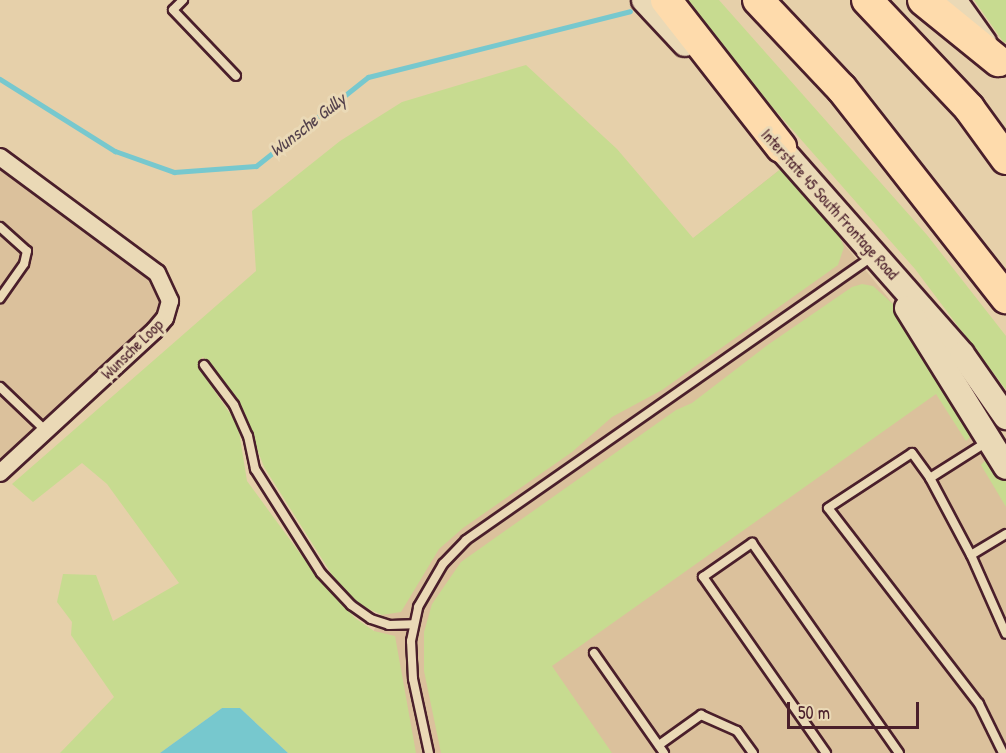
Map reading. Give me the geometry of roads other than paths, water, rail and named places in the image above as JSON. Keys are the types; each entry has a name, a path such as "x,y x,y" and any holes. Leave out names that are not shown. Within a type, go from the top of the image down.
{"highway":[{"path":"666,0 781,147"},
{"path":"758,0 842,89 1006,298"},
{"path":"867,0 969,108 1006,159"},
{"path":"923,0 1002,67"}],"main road":[{"name":"Interstate 45 South Frontage Road","path":"644,0 781,147 962,354 1006,417"},
{"path":"954,0 1002,67"},
{"path":"875,254 1006,467"}],"street":[{"name":"Wunsche Loop","path":"0,157 157,273 170,301 165,318 155,330 0,473"}],"lane":[{"path":"183,0 173,10 236,76"},
{"path":"0,227 27,251 24,264 0,298"},
{"path":"429,753 413,679 413,624 425,590 442,564 466,540 875,254"},
{"path":"204,365 234,405 248,436 255,469 321,573 351,605 371,619 388,625 413,624"},
{"path":"0,387 46,431"},
{"path":"930,478 990,440"},
{"path":"1003,753 979,704 828,508 912,453 930,478 971,555 1006,634"},
{"path":"971,555 1006,534"},
{"path":"826,753 703,577 752,543 899,753"},
{"path":"594,653 664,753"},
{"path":"659,745 701,715 737,731 753,753"}],"water":[{"path":"222,708 240,708 288,753 160,753"}],"waterway":[{"name":"Wunsche Gully","path":"0,79 115,151 174,172 256,166 368,77 630,11"}]}
